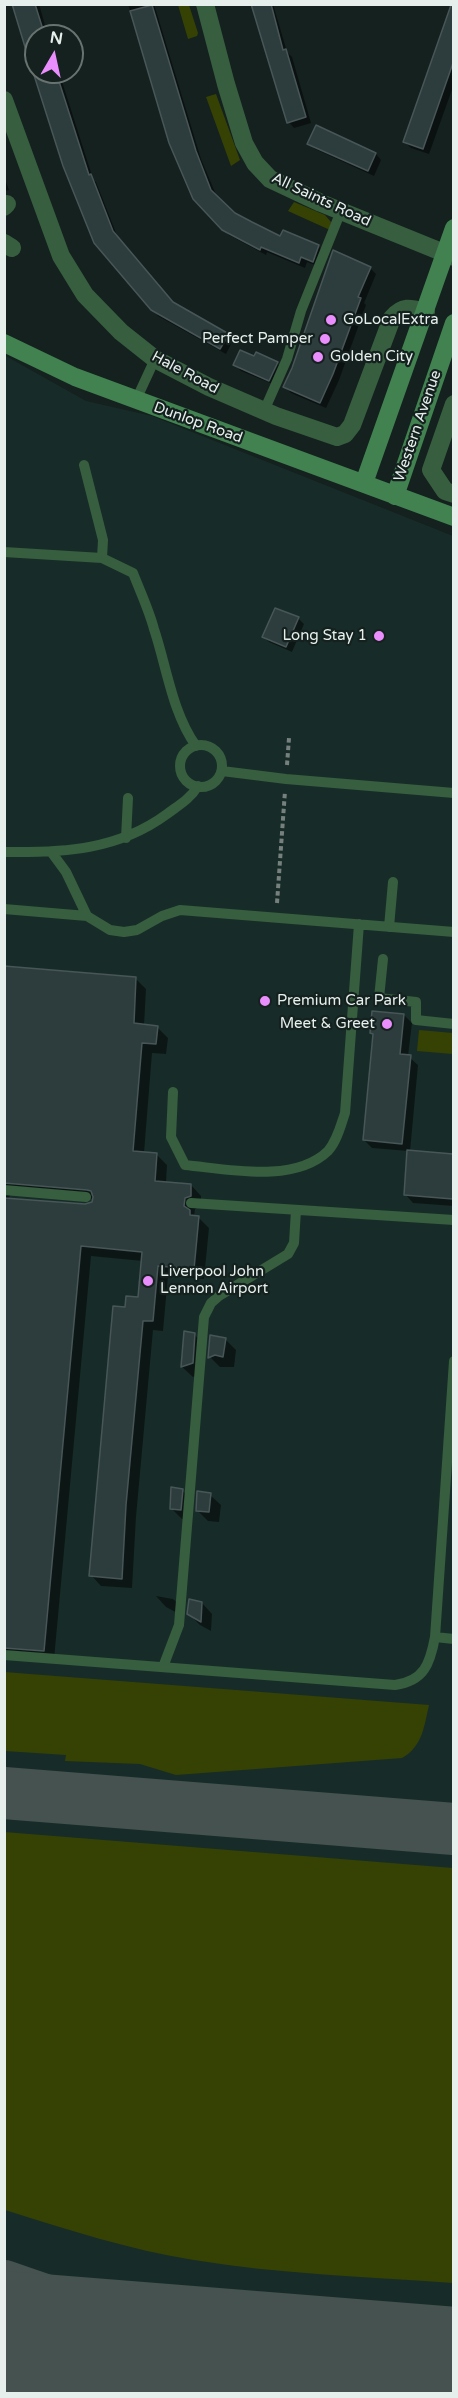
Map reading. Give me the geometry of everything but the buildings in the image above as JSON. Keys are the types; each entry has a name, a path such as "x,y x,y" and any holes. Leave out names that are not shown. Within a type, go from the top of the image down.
{"street":[{"name":"All Saints Road","path":"205,4 244,143 255,163 270,179 449,255"},
{"name":"Hale Road","path":"4,100 61,256 85,295 121,332 155,359 209,387 264,411 337,437 345,434 352,425 392,318 398,311 409,307 426,312"},
{"name":"Western Avenue","path":"364,483 449,255 453,228"},
{"name":"Western Avenue","path":"395,496 453,323"},
{"name":"Dunlop Road","path":"4,343 75,377 395,496"},
{"path":"453,404 431,470 445,491 453,494"},
{"path":"395,496 453,517"}],"lane":[{"path":"264,411 287,359 301,311 341,211"},
{"path":"136,400 155,359"},
{"path":"84,465 103,540 102,558"},
{"path":"4,552 102,558 133,573 154,628 167,676 188,734 196,746"},
{"path":"196,746 216,751 220,757 222,771 214,783 208,786 189,783 184,778 180,766 185,754 196,746"},
{"path":"222,771 286,779 453,793"},
{"path":"4,852 52,853 126,838 150,826 191,797 198,786"},
{"path":"126,838 128,798"},
{"path":"52,853 66,872 87,916"},
{"path":"389,927 393,882"},
{"path":"4,909 87,916 110,930 124,932 137,930 168,913 191,910 453,932"},
{"path":"173,1092 171,1137 185,1165 274,1172 305,1165 329,1150 338,1135 345,1113 359,924"},
{"path":"383,959 379,998 416,1002 416,1020 453,1024"},
{"path":"4,1190 86,1197"},
{"path":"191,1203 453,1220"},
{"path":"163,1667 179,1625 204,1317 211,1303 219,1296 288,1254 294,1243 296,1210"},
{"path":"4,1656 394,1685 408,1683 421,1673 432,1656 435,1637 453,1361"},
{"path":"435,1637 453,1638"}],"path":[{"path":"277,904 289,738"}],"shaded area":[{"name":"Liverpool John Lennon Airport","path":"4,355 86,401 152,416 453,536 453,2393 5,2393"}],"green space":[{"path":"178,5 189,5 197,36 188,39"},
{"path":"216,94 240,160 231,166 206,97"},
{"path":"294,202 325,215 331,222 330,230 288,211"},
{"path":"419,1030 453,1033 453,1054 417,1051"},
{"path":"4,1672 429,1705 424,1728 418,1741 414,1748 402,1758 176,1775 140,1764 65,1761 66,1755 5,1751"},
{"path":"4,1832 453,1868 453,2283 291,2272 194,2260 122,2245 5,2210"}],"taxiway":[{"path":"4,1793 454,1829"},
{"path":"4,2286 111,2321 193,2342 264,2354 398,2368"}],"runway":[{"path":"4,2337 454,2373"}],"place":[{"name":"GoLocalExtra","path":"331,320"},
{"name":"Perfect Pamper","path":"325,339"},
{"name":"Golden City","path":"318,357"},
{"name":"Long Stay 1","path":"379,636"},
{"name":"Premium Car Park","path":"265,1001"},
{"name":"Meet & Greet","path":"387,1024"},
{"name":"Liverpool John Lennon Airport","path":"148,1281"}]}
